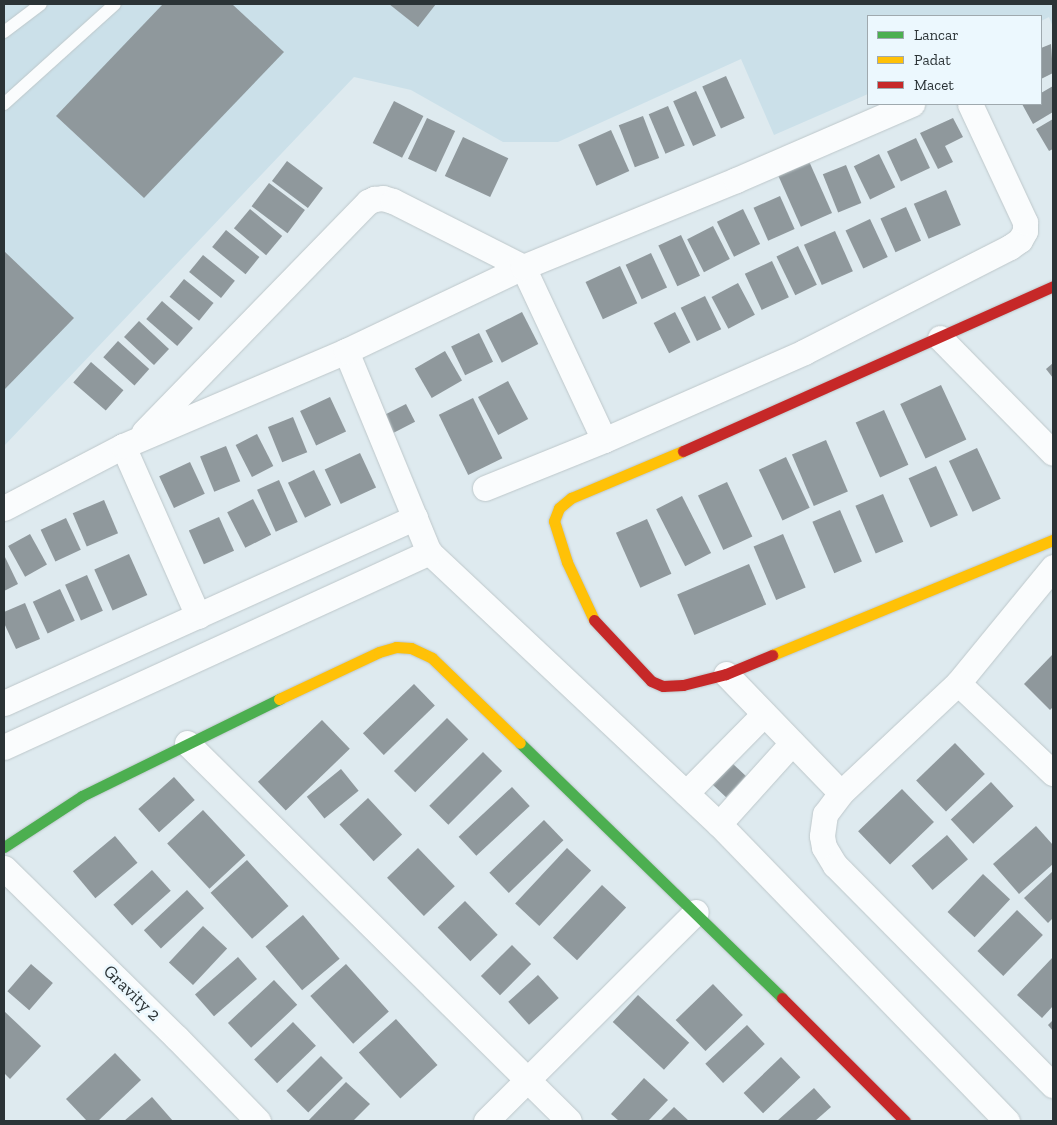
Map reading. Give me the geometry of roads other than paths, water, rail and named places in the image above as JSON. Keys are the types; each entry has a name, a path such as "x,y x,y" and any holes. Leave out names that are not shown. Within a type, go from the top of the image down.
{"street":[{"path":"4,508 130,443 346,350 524,267 736,180 910,105"},
{"path":"485,488 604,440 804,352 1010,247 1020,240 1025,231 1025,222 970,105"},
{"path":"130,443 368,202 374,199 392,201 524,267 604,440"},
{"path":"1053,286 940,338 571,498 559,508 554,521 567,562 596,624 651,681 663,686 683,685 726,674 1053,540"},
{"path":"940,338 1053,453"},
{"path":"346,350 429,552 719,824 1007,1121"},
{"path":"130,443 198,616"},
{"path":"4,703 415,517"},
{"path":"4,747 429,552"},
{"path":"1053,567 958,683 841,793 825,814 822,836 824,846 835,865 1053,1085"},
{"path":"4,847 82,796 187,743 379,652 396,647 411,648 432,658 696,912 904,1121"},
{"path":"726,674 841,793"},
{"path":"958,683 1053,773"},
{"path":"686,793 764,714"},
{"path":"187,743 569,1121"},
{"path":"719,824 792,743"},
{"name":"Gravity 2","path":"4,868 177,1038 258,1121"},
{"path":"486,1121 696,912"}],"lane":[{"path":"4,32 42,4"},
{"path":"4,104 115,4"}]}
